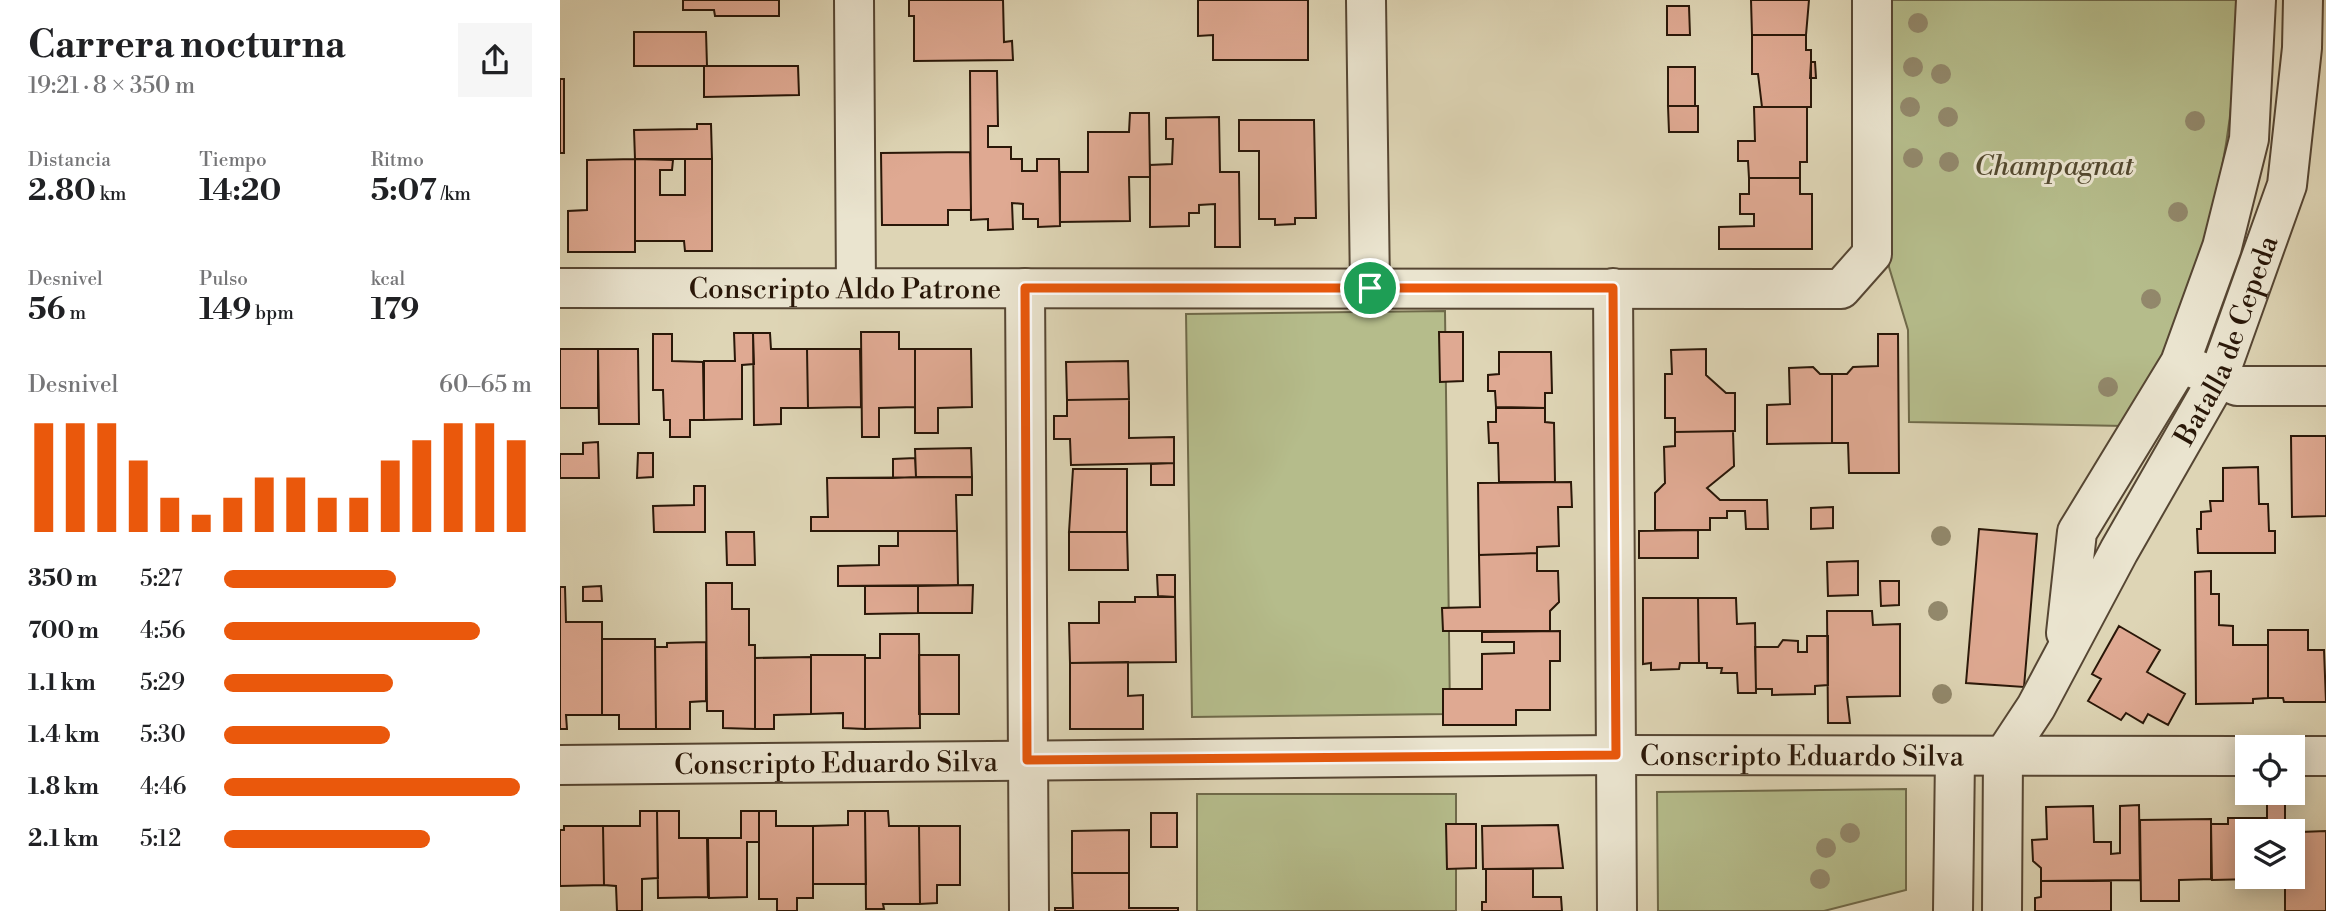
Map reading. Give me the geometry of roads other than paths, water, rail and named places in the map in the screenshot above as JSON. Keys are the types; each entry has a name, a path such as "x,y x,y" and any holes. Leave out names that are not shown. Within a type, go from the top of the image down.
{"street":[{"path":"854,0 856,287"},
{"path":"1366,0 1370,288"},
{"name":"Conscripto Aldo Patrone","path":"560,288 1841,289 1872,254 1872,0"},
{"name":"Batalla de Cepeda","path":"2064,651 2077,532 2180,363 2222,247 2249,139 2256,0"},
{"name":"Batalla de Cepeda","path":"2003,757 2036,707 2064,651 2218,379 2287,185 2302,48 2303,0"},
{"path":"1025,288 1029,911"},
{"path":"1613,288 1617,911"},
{"path":"2180,363 2237,386 2326,387"},
{"name":"Conscripto Eduardo Silva","path":"560,765 1616,755 2235,757"},
{"path":"2305,757 2326,756"},
{"path":"1953,911 1955,757"},
{"path":"2002,911 2003,757"}],"park label":[{"name":"Champagnat","path":"2054,165"}]}
